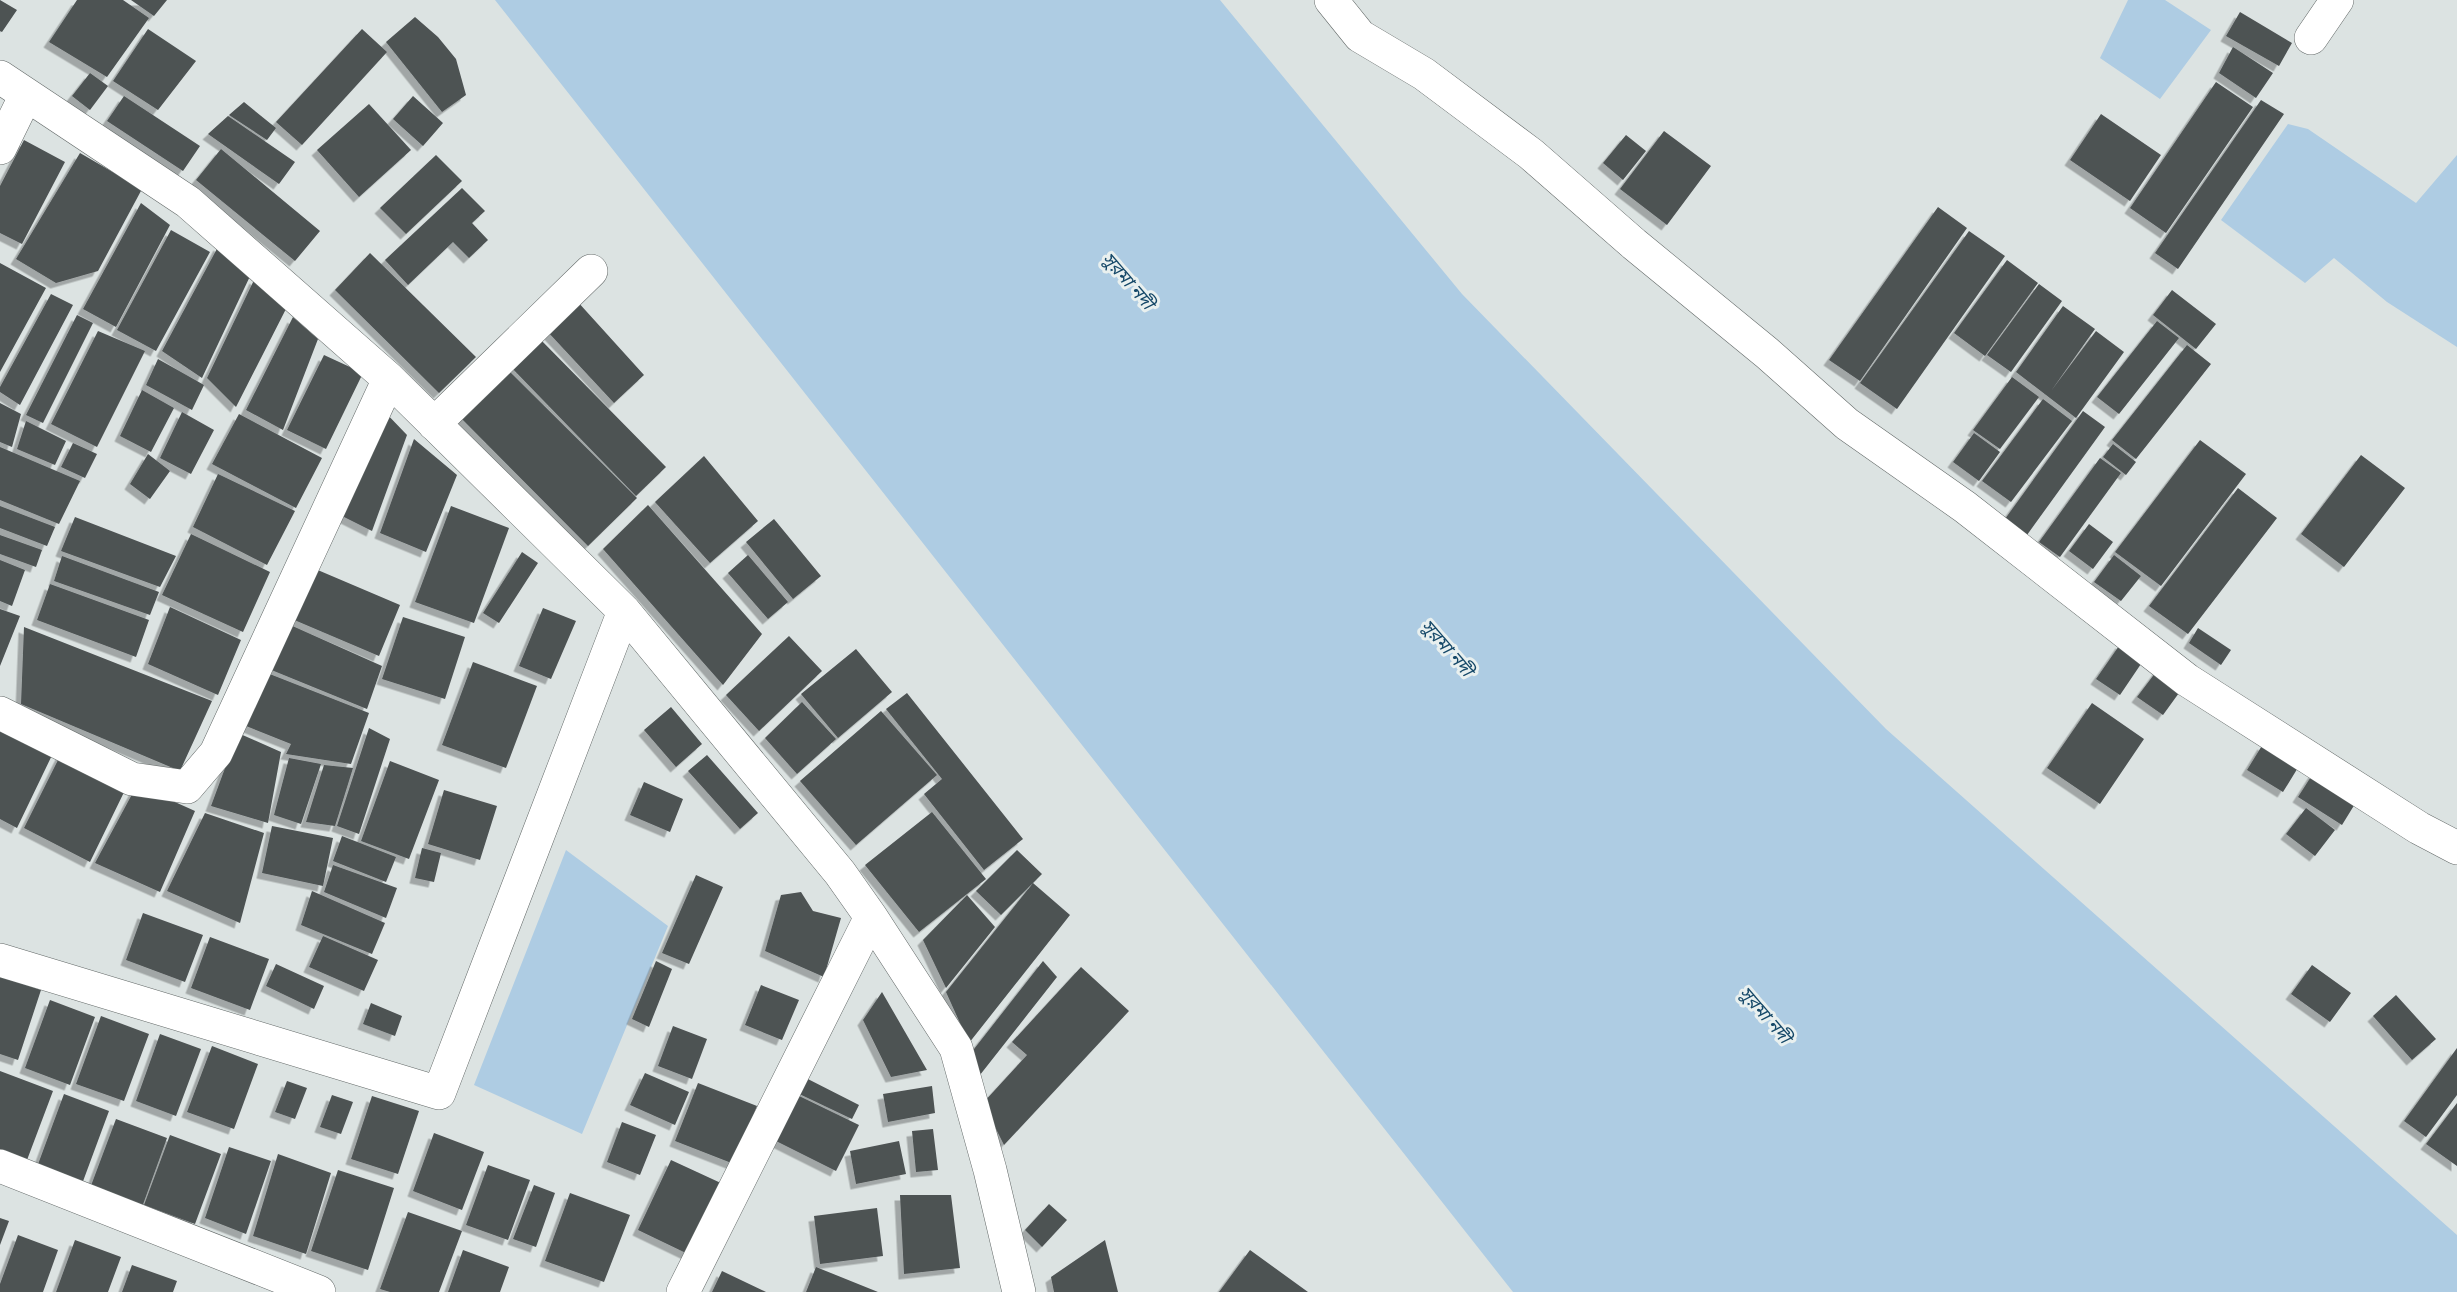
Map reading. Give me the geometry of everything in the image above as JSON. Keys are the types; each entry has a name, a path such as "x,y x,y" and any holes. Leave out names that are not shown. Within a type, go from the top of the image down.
{"street":[{"path":"1331,0 1360,36 1424,74 1531,154 1634,244 1767,353 1847,424 1965,507 2187,680 2419,828 2457,848"},
{"path":"2311,38 2337,0"},
{"path":"0,148 13,86 188,202 389,379 624,611 840,873 956,1048 990,1170 1019,1292"},
{"path":"434,424 591,271"},
{"path":"0,713 132,779 187,787 216,753 389,379"},
{"path":"0,960 439,1093 624,611"},
{"path":"683,1292 871,917"},
{"path":"0,1166 319,1292"}],"water":[{"name":"সুরমা নদী","path":"495,0 1220,0 1462,294 1886,729 2457,1235 2457,1292 1513,1292"},
{"path":"2128,0 2165,0 2211,30 2160,99 2100,58"},
{"path":"2288,124 2308,129 2416,203 2457,155 2457,347 2387,302 2334,258 2305,283 2221,220"},
{"path":"566,850 668,926 582,1134 474,1085"}],"building":[{"path":"0,0 17,10 2,32 0,31"},
{"path":"77,0 123,0 149,18 107,77 49,42"},
{"path":"131,0 167,0 154,16"},
{"path":"2240,12 2292,43 2279,66 2226,36"},
{"path":"415,17 438,37 456,59 466,95 442,112 386,42"},
{"path":"148,29 196,61 158,110 113,81"},
{"path":"362,29 387,52 302,145 276,122"},
{"path":"2233,47 2273,73 2256,98 2219,73"},
{"path":"90,73 108,86 90,110 72,96"},
{"path":"2216,82 2253,107 2166,233 2130,208"},
{"path":"124,96 200,146 183,171 107,121"},
{"path":"413,96 443,123 423,146 393,119"},
{"path":"2261,100 2284,114 2178,269 2155,253"},
{"path":"244,102 276,128 267,140 229,115"},
{"path":"369,104 411,150 359,197 317,150"},
{"path":"2101,114 2161,155 2130,201 2070,160"},
{"path":"228,116 295,162 279,184 208,134"},
{"path":"1664,131 1711,166 1667,225 1620,189"},
{"path":"1626,135 1646,151 1623,180 1603,163"},
{"path":"24,140 65,162 22,244 0,233 0,186"},
{"path":"221,149 320,231 295,261 196,180"},
{"path":"80,153 142,189 98,271 56,283 16,259"},
{"path":"436,155 462,181 406,234 380,208"},
{"path":"462,188 485,211 472,223 488,240 469,258 453,242 408,285 385,260"},
{"path":"141,203 170,225 116,327 83,309"},
{"path":"1938,207 1967,228 1860,381 1829,360"},
{"path":"171,230 210,252 156,351 117,330"},
{"path":"1969,231 2005,256 1897,409 1860,383"},
{"path":"219,245 252,272 202,378 162,351"},
{"path":"370,253 476,357 439,393 335,290"},
{"path":"2007,260 2038,283 1985,356 1954,333"},
{"path":"0,263 46,288 0,372"},
{"path":"255,278 288,305 236,407 207,378"},
{"path":"2039,284 2062,301 2011,372 1987,355"},
{"path":"2172,290 2216,324 2196,349 2153,315"},
{"path":"51,294 73,305 20,405 0,392 0,387"},
{"path":"577,301 644,375 614,403 547,331"},
{"path":"2063,306 2095,329 2051,391 2096,331 2124,352 2076,418 2016,372"},
{"path":"77,315 93,323 43,423 26,415"},
{"path":"293,317 318,339 283,430 246,410"},
{"path":"2157,321 2179,338 2119,414 2097,397"},
{"path":"98,331 145,351 97,447 51,424"},
{"path":"537,336 666,467 636,496 508,364"},
{"path":"2187,345 2211,364 2136,459 2112,440"},
{"path":"324,355 363,373 326,449 287,430"},
{"path":"158,359 204,385 192,410 146,385"},
{"path":"503,365 637,498 588,546 455,412"},
{"path":"2012,377 2039,397 2000,449 1973,430"},
{"path":"142,390 174,408 151,452 120,436"},
{"path":"2043,399 2072,421 2011,502 1982,481"},
{"path":"0,403 21,414 12,447 0,442"},
{"path":"382,409 407,435 372,531 338,514"},
{"path":"2083,411 2105,427 2027,535 2005,519"},
{"path":"182,412 214,430 191,474 160,458"},
{"path":"239,414 322,458 296,508 212,464"},
{"path":"26,421 66,441 55,465 17,449"},
{"path":"1974,433 2000,452 1979,481 1953,462"},
{"path":"414,439 457,475 426,552 380,533"},
{"path":"2200,440 2246,474 2161,586 2115,552"},
{"path":"73,443 97,454 85,478 61,467"},
{"path":"2113,444 2136,462 2126,475 2103,457"},
{"path":"0,447 80,481 59,524 0,500"},
{"path":"148,454 170,471 150,499 130,484"},
{"path":"2361,455 2405,488 2344,567 2301,534"},
{"path":"704,456 758,521 710,563 655,502"},
{"path":"2100,458 2121,473 2060,557 2039,542"},
{"path":"218,474 295,511 267,565 193,527"},
{"path":"2238,488 2277,518 2188,634 2149,606"},
{"path":"648,505 762,634 723,685 603,549"},
{"path":"0,506 55,527 47,546 0,528"},
{"path":"451,506 509,528 474,623 415,602"},
{"path":"75,517 176,556 160,587 61,551"},
{"path":"774,519 821,576 793,599 746,542"},
{"path":"2089,524 2113,542 2093,569 2069,551"},
{"path":"191,534 270,572 243,632 162,595"},
{"path":"0,535 42,550 36,567 0,554"},
{"path":"522,552 538,563 499,623 483,613"},
{"path":"748,555 788,602 768,619 728,573"},
{"path":"2114,555 2141,576 2121,601 2094,582"},
{"path":"62,556 159,592 150,615 54,581"},
{"path":"0,560 25,570 12,606 0,601"},
{"path":"313,568 400,605 379,656 292,619"},
{"path":"50,584 149,620 136,657 37,620"},
{"path":"170,607 241,640 218,695 148,664"},
{"path":"543,608 576,621 551,679 519,666"},
{"path":"0,609 20,616 0,666"},
{"path":"403,617 465,637 445,699 382,679"},
{"path":"288,624 382,666 367,709 269,669"},
{"path":"24,627 212,701 180,771 21,704"},
{"path":"2198,628 2231,650 2221,665 2189,643"},
{"path":"789,636 822,671 759,731 726,695"},
{"path":"2121,643 2145,658 2120,695 2096,679"},
{"path":"856,649 892,692 838,738 801,694"},
{"path":"473,662 537,686 506,768 442,745"},
{"path":"2159,668 2184,686 2163,715 2137,697"},
{"path":"262,671 369,713 351,764 286,754 291,744 241,724"},
{"path":"907,693 1023,839 984,870 924,794 942,779 886,709"},
{"path":"802,702 836,739 797,774 765,738"},
{"path":"2092,703 2144,739 2100,804 2047,768"},
{"path":"671,707 702,744 676,767 644,730"},
{"path":"881,711 937,775 856,845 800,781"},
{"path":"0,722 55,749 17,828 0,819"},
{"path":"369,728 390,739 359,834 337,826"},
{"path":"238,733 281,752 268,823 211,806"},
{"path":"2263,744 2299,766 2283,792 2247,770"},
{"path":"63,750 128,784 90,862 24,828"},
{"path":"707,755 758,813 740,829 688,771"},
{"path":"289,758 321,764 301,824 274,815"},
{"path":"390,761 439,780 409,859 361,841"},
{"path":"324,765 353,768 335,826 306,822"},
{"path":"2314,772 2358,799 2342,825 2298,797"},
{"path":"644,782 683,799 670,832 630,815"},
{"path":"137,785 195,811 160,892 95,863"},
{"path":"444,790 497,806 480,860 428,844"},
{"path":"2306,808 2335,830 2315,856 2286,834"},
{"path":"932,812 986,879 919,932 865,865"},
{"path":"205,813 264,833 240,923 167,891"},
{"path":"272,826 333,838 323,886 262,873"},
{"path":"342,836 396,857 386,882 333,861"},
{"path":"422,848 441,853 434,882 415,878"},
{"path":"1017,850 1042,874 1001,915 976,891"},
{"path":"333,865 397,888 386,918 324,892"},
{"path":"696,875 723,887 689,964 662,953"},
{"path":"1033,883 1070,915 969,1043 946,992"},
{"path":"312,891 385,923 372,954 301,925"},
{"path":"801,892 813,911 841,918 824,977 765,951 781,895"},
{"path":"967,895 995,927 946,988 923,940"},
{"path":"143,913 203,935 185,982 126,960"},
{"path":"323,936 378,960 364,991 309,967"},
{"path":"210,937 269,959 250,1010 191,988"},
{"path":"656,961 672,969 649,1027 632,1019"},
{"path":"1043,961 1057,977 976,1080 967,1058"},
{"path":"276,964 324,986 314,1009 266,986"},
{"path":"2312,965 2351,993 2330,1022 2291,994"},
{"path":"1081,967 1129,1011 1004,1145 983,1103 1027,1055 1012,1042"},
{"path":"0,976 41,990 18,1060 0,1054"},
{"path":"761,985 799,1000 782,1040 745,1025"},
{"path":"882,992 927,1070 891,1077 863,1020"},
{"path":"2396,995 2436,1039 2412,1060 2373,1016"},
{"path":"50,1000 95,1017 70,1085 25,1068"},
{"path":"371,1003 402,1016 395,1036 363,1024"},
{"path":"101,1016 149,1034 124,1101 76,1084"},
{"path":"673,1026 707,1039 692,1079 658,1066"},
{"path":"160,1034 201,1049 176,1116 136,1101"},
{"path":"212,1046 258,1064 234,1129 187,1112"},
{"path":"2457,1048 2457,1095 2426,1137 2404,1121"},
{"path":"0,1071 53,1091 27,1160 0,1150"},
{"path":"645,1073 689,1092 675,1125 630,1105"},
{"path":"800,1075 859,1105 852,1119 793,1091"},
{"path":"287,1081 307,1088 295,1119 275,1112"},
{"path":"698,1083 757,1106 734,1164 675,1141"},
{"path":"932,1086 935,1113 888,1122 883,1094"},
{"path":"64,1094 109,1111 82,1184 37,1167"},
{"path":"795,1094 859,1125 836,1171 772,1139"},
{"path":"332,1095 353,1102 341,1134 320,1127"},
{"path":"372,1096 419,1111 398,1174 351,1159"},
{"path":"2457,1103 2457,1166 2426,1144"},
{"path":"116,1119 167,1138 141,1210 89,1191"},
{"path":"622,1122 656,1135 640,1175 607,1162"},
{"path":"933,1129 938,1170 916,1172 912,1131"},
{"path":"434,1133 484,1152 462,1210 413,1191"},
{"path":"170,1135 221,1154 195,1224 144,1205"},
{"path":"899,1141 906,1174 856,1184 850,1151"},
{"path":"229,1147 271,1161 246,1234 205,1218"},
{"path":"278,1154 331,1173 306,1254 253,1236"},
{"path":"671,1160 723,1184 690,1255 638,1230"},
{"path":"488,1165 530,1180 508,1240 466,1225"},
{"path":"338,1170 394,1188 368,1270 311,1251"},
{"path":"534,1185 555,1193 536,1247 513,1239"},
{"path":"570,1193 630,1215 604,1282 545,1261"},
{"path":"900,1195 951,1195 960,1268 904,1274"},
{"path":"1049,1204 1067,1220 1042,1247 1025,1230"},
{"path":"877,1208 883,1256 820,1264 814,1216"},
{"path":"408,1212 462,1231 439,1292 390,1292 380,1289"},
{"path":"0,1218 9,1221 0,1245"},
{"path":"18,1235 58,1250 43,1292 0,1292 0,1284"},
{"path":"75,1240 121,1257 108,1292 56,1292"},
{"path":"1105,1240 1118,1292 1054,1292 1051,1277"},
{"path":"463,1250 509,1267 500,1292 448,1292"},
{"path":"1250,1250 1308,1292 1219,1292"},
{"path":"132,1265 177,1281 173,1292 122,1292"},
{"path":"816,1267 878,1292 806,1292"},
{"path":"722,1271 766,1292 712,1292"}]}
